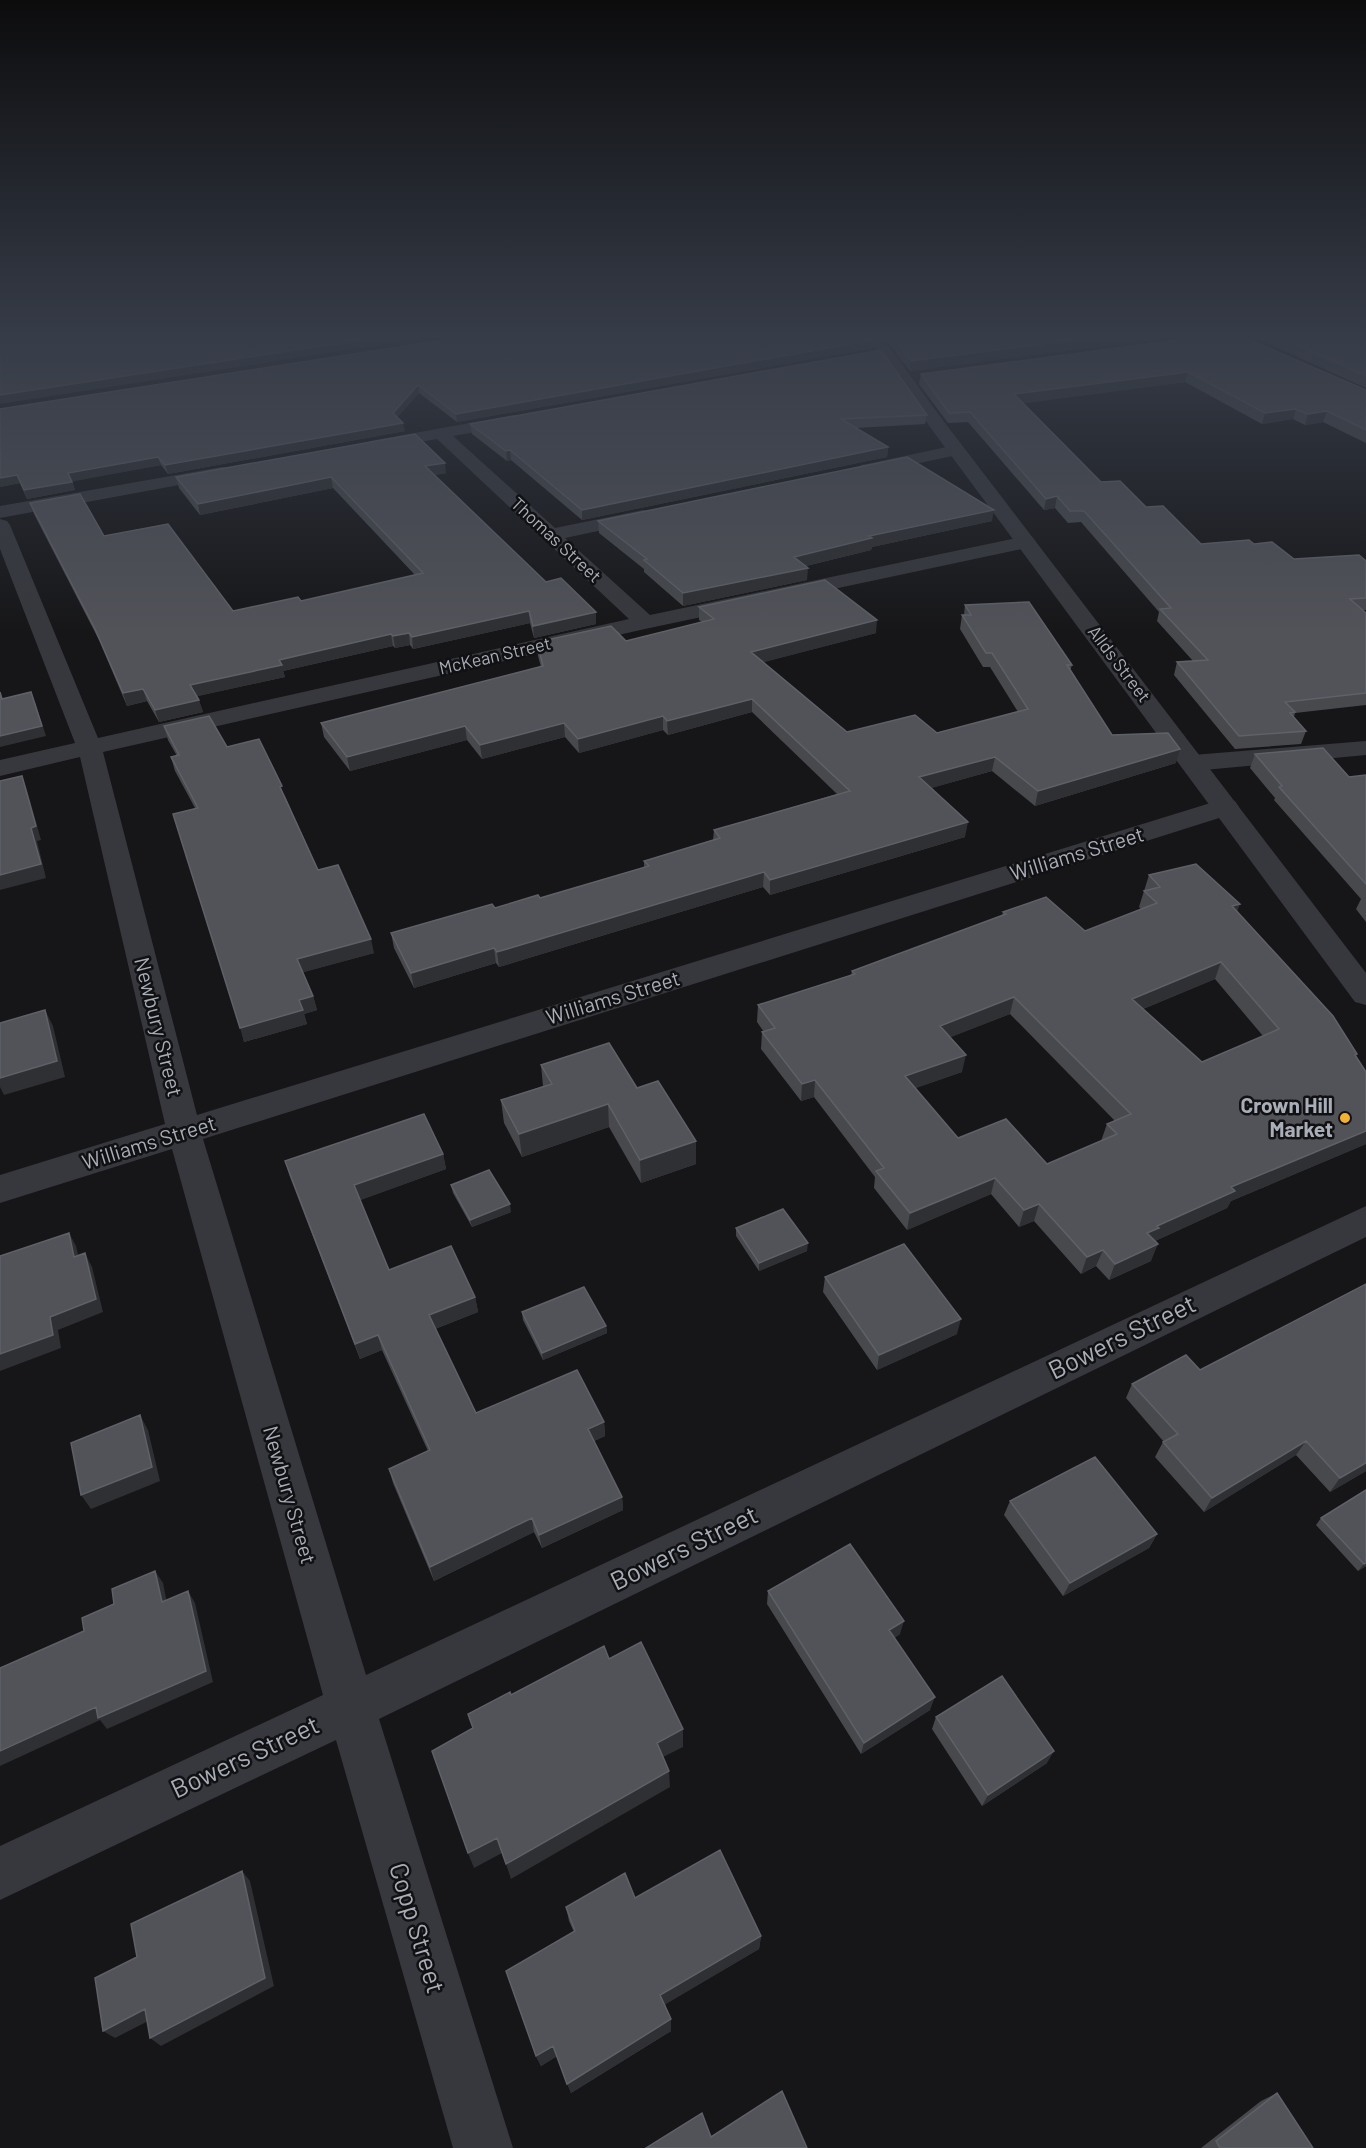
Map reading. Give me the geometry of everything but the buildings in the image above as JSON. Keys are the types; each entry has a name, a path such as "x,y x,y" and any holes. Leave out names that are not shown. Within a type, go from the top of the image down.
{"street":[{"path":"359,448 439,433"},
{"name":"Thomas Street","path":"440,433 645,622"},
{"name":"Allds Street","path":"946,433 956,450 1366,995"},
{"path":"848,473 956,450"},
{"path":"0,512 242,469"},
{"path":"551,535 665,512"},
{"name":"Newbury Street","path":"0,525 89,748 184,1131 351,1708"},
{"name":"McKean Street","path":"0,768 645,622 1026,542"},
{"path":"1193,763 1366,748"},
{"name":"Williams Street","path":"0,1190 1226,807"},
{"name":"Bowers Street","path":"0,1873 351,1708 1366,1220"},
{"name":"Copp Street","path":"351,1708 483,2148"}],"place":[{"name":"Crown Hill Market","path":"1345,1118"}]}
